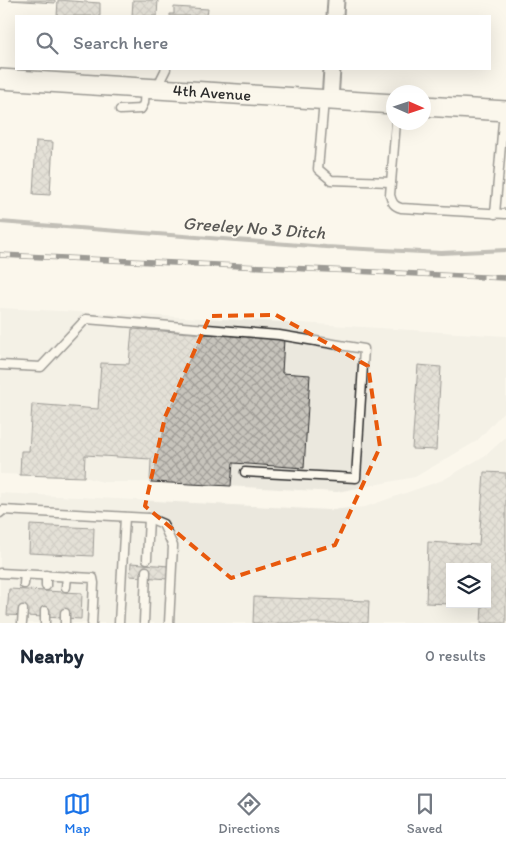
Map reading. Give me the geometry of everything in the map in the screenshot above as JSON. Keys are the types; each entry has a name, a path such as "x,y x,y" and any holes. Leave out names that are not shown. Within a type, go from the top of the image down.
{"street":[{"path":"335,15 336,0"},
{"path":"327,100 332,70"},
{"name":"4th Avenue","path":"0,79 386,104"},
{"path":"431,106 505,111"}],"lane":[{"path":"120,110 141,109 166,70"},
{"path":"327,100 318,169 331,180 391,182"},
{"path":"495,214 505,111"},
{"path":"395,130 390,195 391,202 396,206 401,208 506,214"},
{"path":"0,365 41,367 86,320 279,335 364,349 356,478 246,472"},
{"path":"0,512 3,510 149,518 163,524 173,546 169,623"},
{"path":"119,623 125,517"},
{"path":"147,559 149,518"},
{"path":"144,623 146,571"},
{"path":"0,572 93,578 92,623"},
{"path":"24,584 25,574"},
{"path":"46,575 46,586"},
{"path":"66,587 67,576"},
{"path":"22,623 23,610"},
{"path":"45,611 45,623"},
{"path":"65,613 65,623"}],"highlighted area":[{"path":"276,315 368,366 380,447 335,545 231,578 145,506 165,417 210,316"}],"shaded area":[{"path":"0,308 284,322 506,336 506,409 477,441 415,477 337,492 150,482 103,482 84,477 0,474"},
{"path":"506,437 506,623 0,623 0,493 328,510 365,507 443,480 486,455"}],"building":[{"path":"9,0 55,0 55,3"},
{"path":"58,0 100,3 100,15 57,15"},
{"path":"133,0 158,0 157,15 132,15"},
{"path":"174,7 208,9 207,15 170,15 174,14"},
{"path":"36,141 53,142 50,195 33,194"},
{"path":"132,329 284,339 282,373 310,375 304,468 233,463 231,486 150,482 151,459 85,455 84,477 20,475 21,451 29,451 32,404 98,409 101,363 129,364"},
{"path":"418,365 441,367 436,450 412,449"},
{"path":"484,472 506,473 506,623 481,623 482,608 491,608 491,563 446,563 446,604 426,603 428,542 479,545"},
{"path":"30,525 94,528 93,556 29,553"},
{"path":"131,563 169,566 168,579 130,576"},
{"path":"9,589 82,593 81,619 7,615"},
{"path":"254,597 369,601 368,623 253,623"}],"waterway":[{"name":"Greeley No 3 Ditch","path":"0,222 326,247 441,253 506,250"}],"railway":[{"path":"0,255 506,278"}]}
